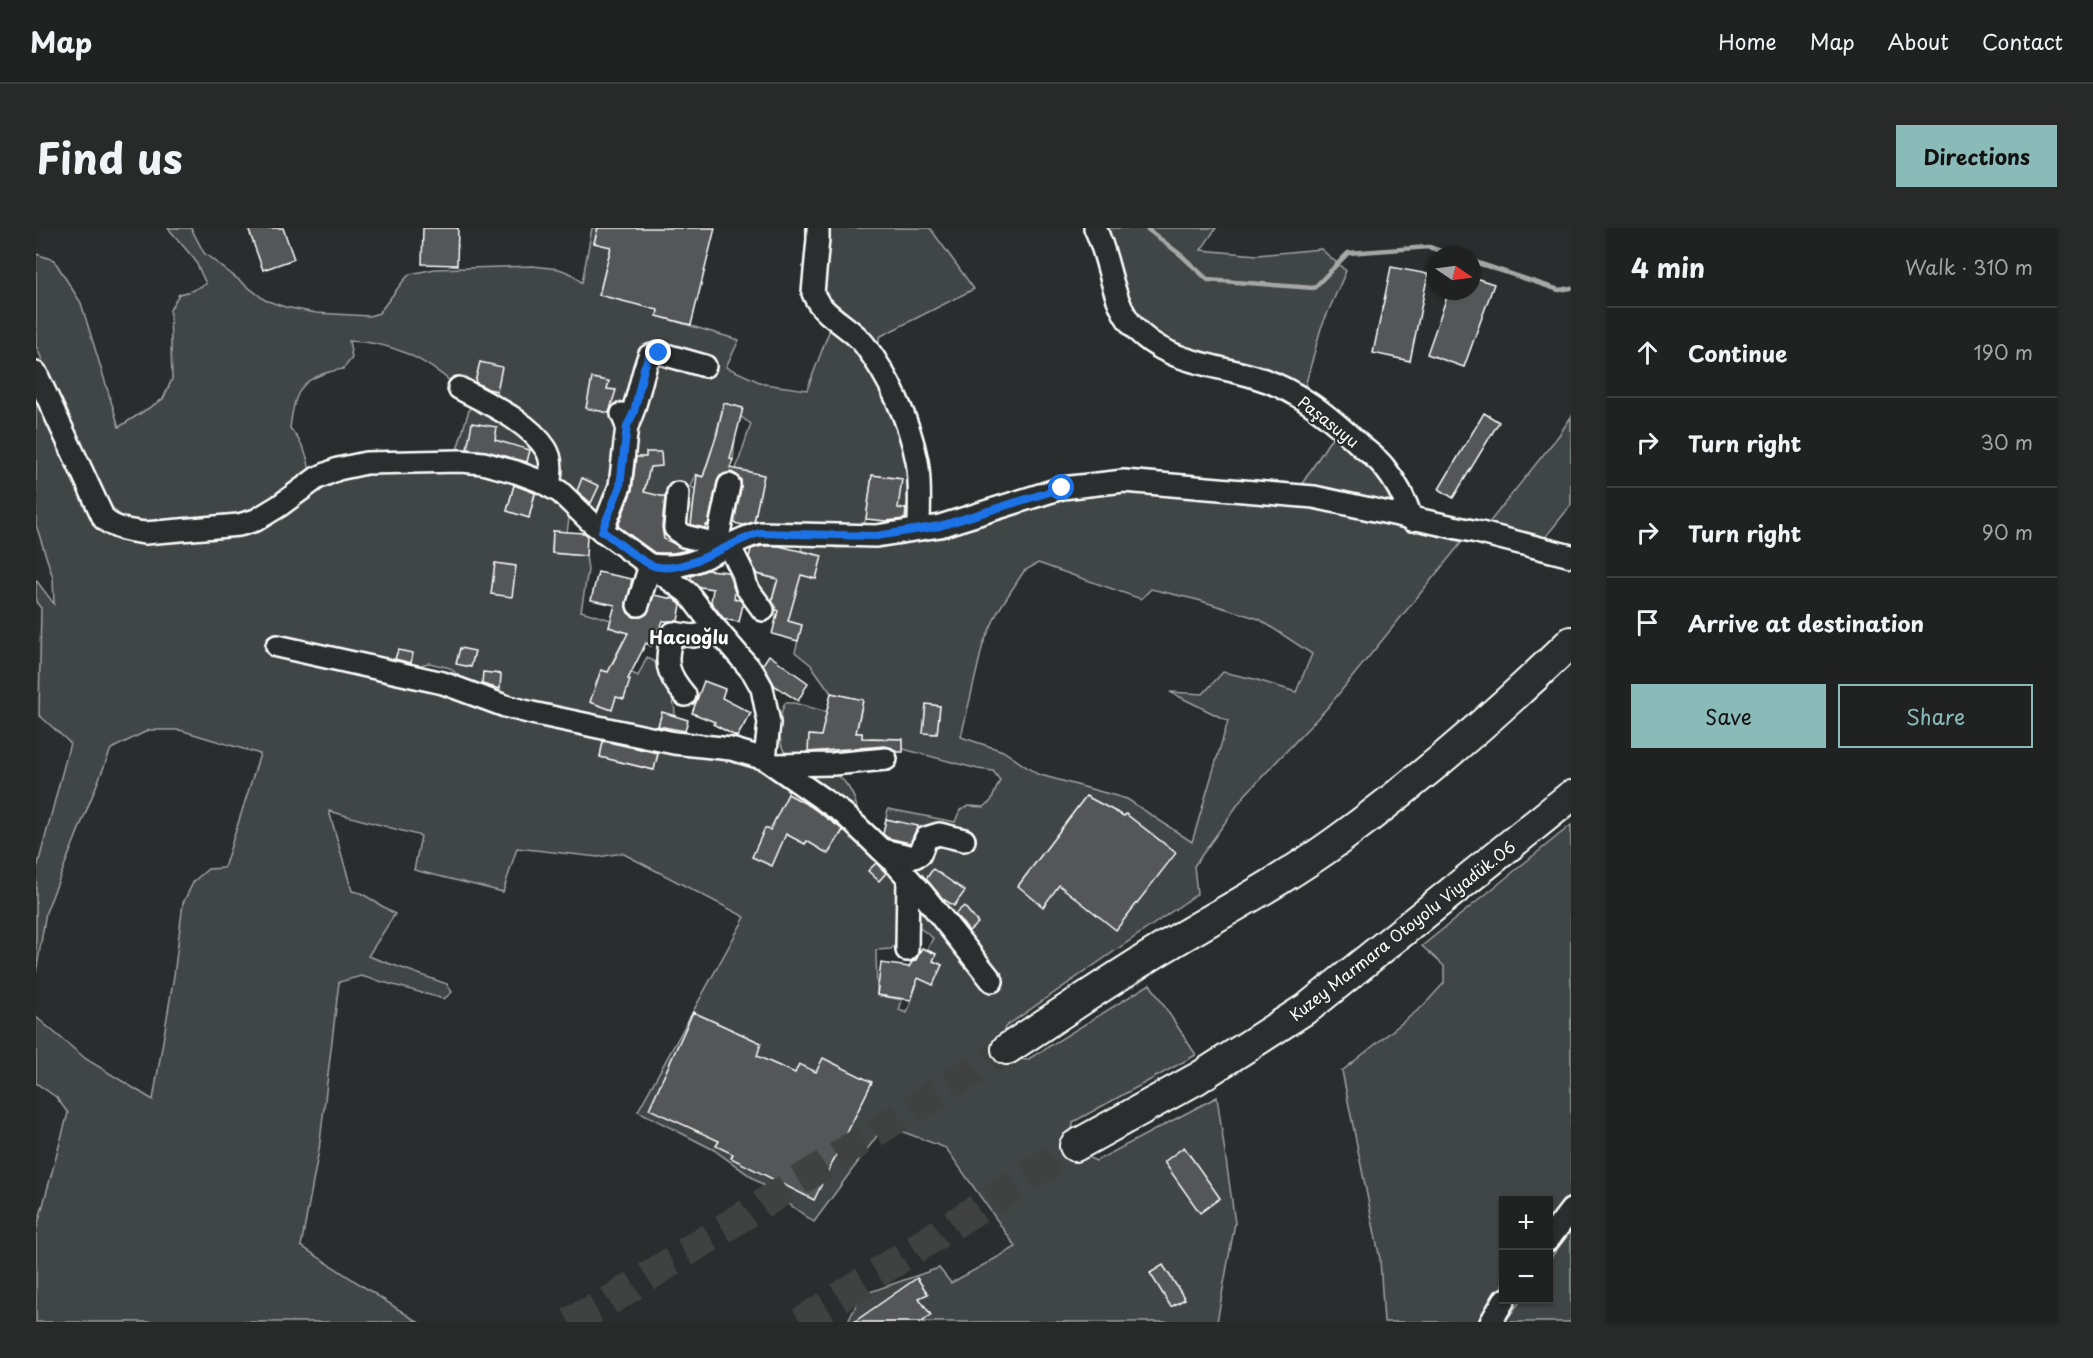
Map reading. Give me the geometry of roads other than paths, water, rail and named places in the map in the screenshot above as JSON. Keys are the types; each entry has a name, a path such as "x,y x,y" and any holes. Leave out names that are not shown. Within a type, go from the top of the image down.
{"highway":[{"path":"1007,1049 1160,949 1254,894 1336,842 1423,773 1571,642"},
{"name":"Kuzey Marmara Otoyolu Viyadük.06","path":"1075,1146 1198,1078 1310,1006 1571,796"}],"street":[{"path":"818,228 813,293 816,301 824,309 863,343 896,401 917,461 919,529"},
{"name":"Paşasuyu","path":"1095,228 1123,311 1132,325 1145,337 1160,349 1174,356 1257,377 1303,398 1346,432 1384,467 1399,489 1412,520"},
{"path":"602,531 620,486 623,418 634,412 649,356 659,353 705,366"},
{"path":"36,373 104,519 110,524 132,532 145,533 239,525 256,520 316,478 338,469 366,463 439,460 483,463 516,472 549,486 560,492 602,531 688,593 753,672 762,688 769,723 769,762"},
{"path":"459,388 502,410 532,434 547,450 551,468 549,486"},
{"path":"650,565 688,564 720,547 760,533 876,536 940,526 1062,488 1124,481 1314,497 1412,520 1477,532 1569,556"},
{"path":"720,547 729,485"},
{"path":"678,493 675,528 684,536 720,547 743,573 747,588 763,610"},
{"path":"638,605 650,565"},
{"path":"685,695 672,681 667,665 668,649 674,633 693,636 718,631"},
{"path":"277,646 443,683 505,706 532,713 674,743 731,749 769,762 844,814 882,850 908,878 992,981"},
{"path":"769,762 833,764 886,759"},
{"path":"882,850 914,857 920,854 926,838 939,834 964,840"},
{"path":"907,950 908,878"},
{"path":"1553,1233 1571,1210"},
{"path":"1491,1322 1501,1304"}],"waterway":[{"path":"1146,228 1181,255 1208,280 1314,288 1348,253 1427,247"},
{"path":"1481,264 1559,290 1571,288"}],"tunnel":[{"path":"569,1322 606,1303 1007,1049"},
{"path":"801,1322 1075,1146"}],"district":[{"name":"Hacıoğlu","path":"689,636"}]}
